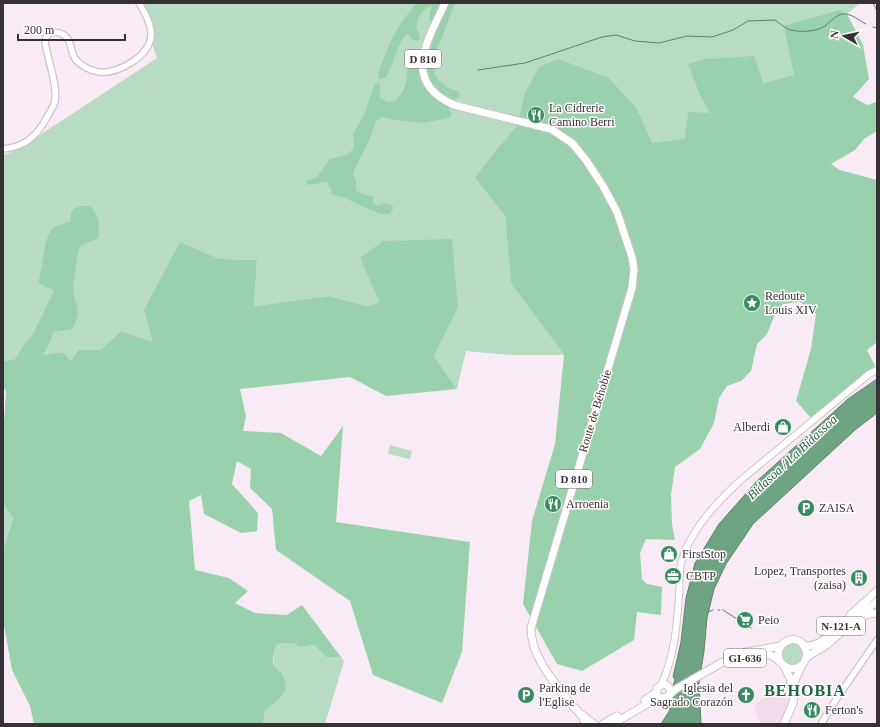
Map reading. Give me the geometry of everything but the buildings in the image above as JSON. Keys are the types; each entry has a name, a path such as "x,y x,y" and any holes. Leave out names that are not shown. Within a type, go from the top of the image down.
{"main road":[{"name":"Route de Béhobie","path":"445,3 424,52 422,69 426,83 434,94 442,100 454,105 551,129 564,137 584,162 616,214 625,234 632,257 634,281 531,628 531,639 535,653 555,682 580,713 585,724"},
{"path":"658,695 664,698 669,696 671,686 666,676 675,636 681,564 685,552 696,532 723,497 741,480 869,374 877,370"},
{"name":"N-121-A","path":"818,643 877,591"},
{"name":"N-121-A","path":"804,646 811,646 828,637 852,617 869,608 876,601"},
{"name":"N-121-A","path":"876,601 877,610"},
{"name":"N-121-A","path":"806,658 823,647 858,619 877,613"},
{"name":"GI-636","path":"782,724 789,708 792,695 791,682 778,653 781,646 786,641 792,639 799,641 804,646"},
{"name":"GI-636","path":"703,674 721,663 747,652 781,646"},
{"path":"804,646 807,652 806,658"},
{"name":"GI-636","path":"671,686 751,656 763,654 772,655 782,663 793,668 802,665"},
{"name":"GI-636","path":"782,724 793,703 795,680 806,658"},
{"path":"658,695 657,688 671,686"},
{"path":"603,724 658,695"},
{"path":"613,724 658,695"},
{"name":"Route de Béhobie","path":"580,713 594,724"},
{"path":"589,724 594,724"}],"street":[{"path":"3,149 29,141 34,137 44,123 55,102 54,88 45,42 48,35 59,32 65,35 71,45 75,59 80,64 92,71 103,72 126,66 143,53 150,39 151,32 149,23 145,12 139,3"},
{"path":"821,724 877,640"}],"shaded area":[{"path":"138,3 860,3 847,14 840,10 794,75 763,83 690,211 475,178 505,216 511,282 564,355 510,355 466,351 457,389 434,356 458,308 360,258 379,302 367,306 329,296 254,306 257,260 220,259 180,242 153,342 121,331 100,350 78,350 71,361 63,352 3,361 3,155 17,150 157,58"},
{"path":"417,3 455,3 435,54 434,69 435,75 442,83 453,90 460,92 459,97 453,101 449,110 452,114 449,118 424,123 382,117 376,121 369,141 354,170 353,175 356,180 356,190 362,194 373,197 373,203 378,206 383,203 390,204 394,208 389,214 384,214 343,197 333,195 327,182 306,185 307,181 317,177 330,159 343,156 354,148 353,134 364,115 375,83 380,84 380,98 388,102 396,101 403,92 410,58 416,57 422,69 425,68 435,33 431,26 430,19 432,5 418,18 417,29 420,39 417,41 413,40 406,34 386,78 379,79 378,74 393,36"},
{"path":"840,10 847,14 863,45 869,79 853,97 867,105 877,102 877,131 864,139 855,150 831,164 840,170 877,180 877,342 867,350 875,366 818,413 810,417 796,401 811,349 816,314 800,302 783,304 775,314 767,334 757,344 751,371 741,381 727,386 719,398 714,423 700,449 675,467 671,495 672,524 675,540 646,539 640,553 642,579 647,584 662,587 661,615 637,612 634,640 582,671 557,664 523,604 532,521 555,444 564,355 511,283 505,216 475,178 517,126 525,93 539,67 558,59 609,78 637,109 652,143 685,139 688,112 710,113 700,95 688,64 705,59 754,56 763,83 794,75 784,26"},
{"path":"90,206 94,210 98,217 99,229 98,238 80,246 78,253 73,287 78,311 76,322 72,329 54,332 45,352 42,355 63,352 71,361 78,350 100,350 121,331 153,342 144,310 180,242 220,259 257,260 254,306 329,296 367,306 379,302 360,258 383,241 452,239 458,308 434,356 457,389 386,396 350,377 240,389 246,416 243,431 281,433 321,456 343,426 336,522 470,542 462,652 442,703 373,675 350,601 276,550 272,509 250,488 251,469 237,461 232,484 258,513 257,531 241,533 204,514 201,495 189,501 195,570 229,578 248,591 235,603 255,613 287,615 302,605 341,657 326,657 314,645 300,647 293,643 283,643 277,645 273,663 280,672 286,685 283,694 265,710 263,724 34,724 30,706 12,670 3,620 3,550 13,518 3,503 3,438 6,392 3,386 3,361 15,359 32,336 53,293 53,289 38,283 45,246 51,230 71,221 71,212 75,208"},
{"path":"390,445 412,451 410,459 388,454"},
{"path":"3,503 13,517 3,550"},
{"path":"283,643 293,643 300,647 314,645 326,657 341,657 344,661 325,724 263,724 265,710 278,700 280,671 274,666 273,655 277,645"},
{"path":"793,643 801,646 804,654 801,662 793,665 785,662 782,654 785,646"},
{"path":"775,685 790,690 787,708 779,724 760,724 754,707"}],"water":[{"name":"Bidasoa / La Bidassoa","path":"877,379 877,413 855,430 753,524 726,564 714,589 707,618 699,682 701,724 661,724 670,710 669,701 675,679 673,677 681,642 686,598 695,563 719,524 757,481 848,399"}],"waterway":[{"path":"873,3 877,11"},
{"path":"478,70 525,63 602,37 616,35 635,41 659,43 687,36 712,37 733,30 748,21 775,20 788,29 807,31 817,30 841,14 852,16 866,24"},
{"path":"873,27 877,28"},
{"path":"708,612 713,610"},
{"path":"723,610 751,628"}],"place":[{"name":"La Cidrerie Camino Berri","path":"536,115"},
{"name":"Redoute Louis XIV","path":"752,303"},
{"name":"Alberdi","path":"783,427"},
{"name":"Arroenia","path":"553,504"},
{"name":"ZAISA","path":"806,508"},
{"name":"FirstStop","path":"669,554"},
{"name":"CBTP","path":"673,576"},
{"name":"Lopez, Transportes (zaisa)","path":"859,578"},
{"name":"Peio","path":"745,620"},
{"name":"Parking de l'Eglise","path":"526,695"},
{"name":"Iglesia del Sagrado Corazón","path":"746,695"},
{"name":"Ferton's","path":"812,710"}],"district":[{"name":"BEHOBIA","path":"805,690"}]}
